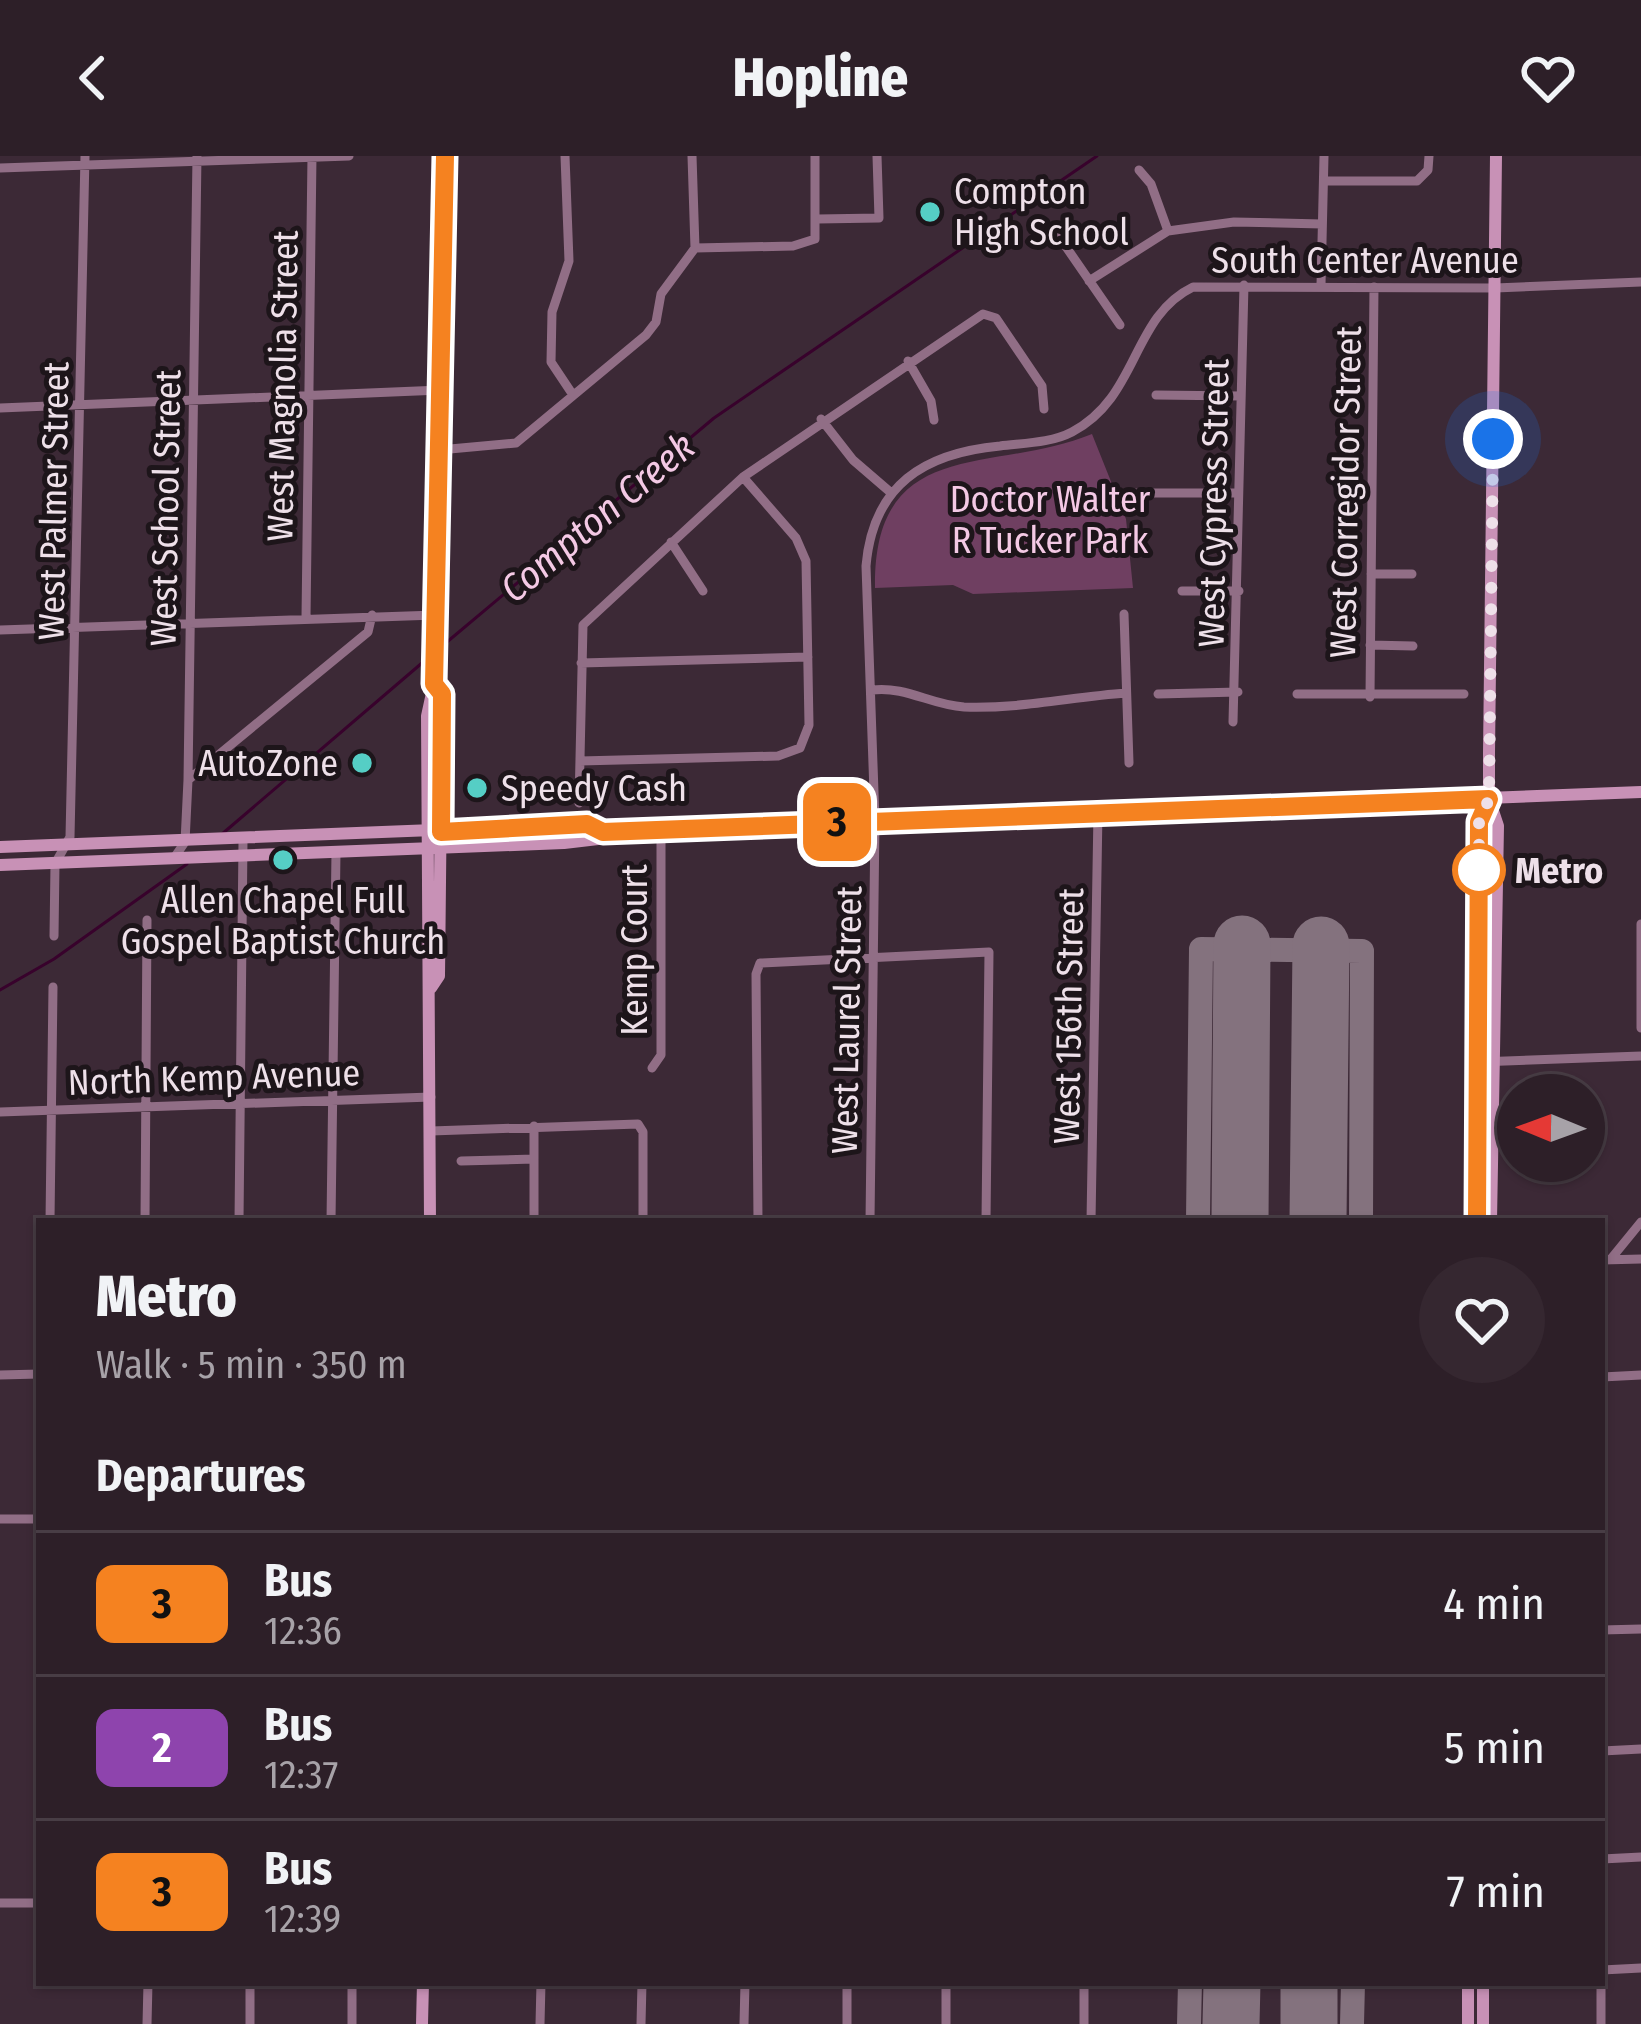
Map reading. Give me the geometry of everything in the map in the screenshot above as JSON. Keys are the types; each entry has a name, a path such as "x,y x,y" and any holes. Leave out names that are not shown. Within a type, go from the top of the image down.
{"main road":[{"path":"430,1218 431,988 425,956 434,832 427,716 434,684 445,156"},
{"path":"1491,1218 1498,826 1489,799 1496,156"},
{"path":"0,848 587,824 603,832 1641,792"},
{"path":"1477,1218 1479,822 1489,799"},
{"path":"0,865 564,843 598,839 603,832"},
{"path":"422,1986 422,2024"},
{"path":"1468,1986 1468,2024"},
{"path":"1483,1986 1483,2024"}],"street":[{"path":"0,168 85,160 349,156"},
{"path":"565,156 569,261 552,312 551,362 573,395"},
{"path":"439,450 516,443 646,335 656,322 661,293 695,248 692,156"},
{"path":"695,248 794,246 815,239 815,156"},
{"path":"818,219 879,218 877,156"},
{"path":"1321,285 1324,156"},
{"path":"1324,181 1406,183 1424,177 1429,156"},
{"name":"West Magnolia Street","path":"306,617 312,157"},
{"name":"West School Street","path":"185,842 197,159"},
{"name":"West Palmer Street","path":"66,846 78,627 85,160"},
{"path":"1139,170 1151,184 1168,231"},
{"path":"1089,280 1168,231 1234,222 1322,224"},
{"path":"1054,228 1120,325"},
{"name":"South Center Avenue","path":"889,491 915,469 948,453 1071,433 1124,386 1168,302 1193,287 1495,288 1641,282"},
{"name":"West Cypress Street","path":"1233,722 1238,692 1244,285"},
{"name":"West Corregidor Street","path":"1370,697 1374,287"},
{"path":"579,803 580,663 589,616 742,477 974,318 992,315 1042,386 1044,409"},
{"path":"908,361 931,401 934,420"},
{"path":"0,408 441,390"},
{"path":"1156,395 1241,396"},
{"path":"821,419 854,460 889,491"},
{"path":"580,760 778,756 804,751 808,657 802,550 742,477"},
{"name":"West Laurel Street","path":"871,1218 875,821 868,544 889,491"},
{"path":"1137,493 1238,493"},
{"path":"671,542 703,591"},
{"path":"1371,574 1412,574"},
{"path":"1182,591 1240,591"},
{"path":"188,780 368,632 372,614"},
{"path":"1124,614 1129,763"},
{"path":"0,630 436,615"},
{"path":"1370,645 1413,646"},
{"path":"580,663 808,657"},
{"path":"872,690 904,689 934,703 964,707 1045,705 1126,693"},
{"path":"1158,694 1238,692"},
{"path":"1297,694 1464,694"},
{"name":"West 156th Street","path":"1091,1218 1098,812"},
{"name":"Kemp Court","path":"652,1069 661,1055 662,829"},
{"path":"239,1218 240,841"},
{"path":"174,858 185,842"},
{"path":"54,936 55,864 66,846"},
{"path":"331,1218 336,852"},
{"path":"145,1218 147,920"},
{"path":"1641,924 1641,1028"},
{"path":"758,1218 756,974 760,963 989,952 986,1218"},
{"path":"50,1218 53,987"},
{"path":"1478,1062 1641,1057"},
{"name":"North Kemp Avenue","path":"0,1112 431,1097"},
{"path":"431,1131 638,1124 643,1132 644,1218"},
{"path":"534,1126 534,1218"},
{"path":"461,1161 534,1159"},
{"path":"1606,1260 1641,1222"},
{"path":"1606,1260 1641,1259"},
{"path":"0,1376 36,1374"},
{"path":"1605,1377 1641,1376"},
{"path":"0,1519 36,1519"},
{"path":"1605,1630 1641,1629"},
{"path":"1605,1750 1641,1749"},
{"path":"1605,1859 1641,1857"},
{"path":"0,1903 36,1903"},
{"path":"1605,1970 1641,1968"},
{"path":"147,2024 148,1986"},
{"path":"250,1986 250,2024"},
{"path":"352,1986 352,2024"},
{"path":"540,2024 541,1986"},
{"path":"641,2024 642,1986"},
{"path":"744,2024 745,1986"},
{"path":"847,1986 847,2024"},
{"path":"946,1986 946,2024"},
{"path":"1084,1986 1084,2024"},
{"path":"1601,1986 1601,2024"}],"green space":[{"name":"Doctor Walter R Tucker Park","path":"1092,434 1126,519 1133,588 973,594 953,585 875,588 880,539 894,505 917,482 946,469"}],"waterway":[{"name":"Compton Creek","path":"441,647 714,418 1097,156"},
{"name":"Compton Creek","path":"222,834 429,657"},
{"name":"Compton Creek","path":"0,990 54,959 187,864"}],"taxiway":[{"path":"1198,1218 1201,949 1362,951 1361,1218"},
{"path":"1189,2024 1190,1986"},
{"path":"1352,2024 1353,1986"}],"runway":[{"path":"1240,1218 1242,944"},
{"path":"1318,1218 1321,945"},
{"path":"1231,2024 1232,1986"},
{"path":"1309,1986 1309,2024"}],"bus line":[{"name":"3","path":"445,156 434,684 442,694 441,832 587,824 603,832 1489,799 1479,822 1477,1218"}],"place":[{"name":"Compton High School","path":"930,212"},
{"name":"AutoZone","path":"362,763"},
{"name":"Speedy Cash","path":"477,788"},
{"name":"Allen Chapel Full Gospel Baptist Church","path":"283,860"},
{"name":"Metro","path":"1479,870"}],"route":[{"path":"1479,870 1479,879 1479,822 1489,799 1493,439"}]}
